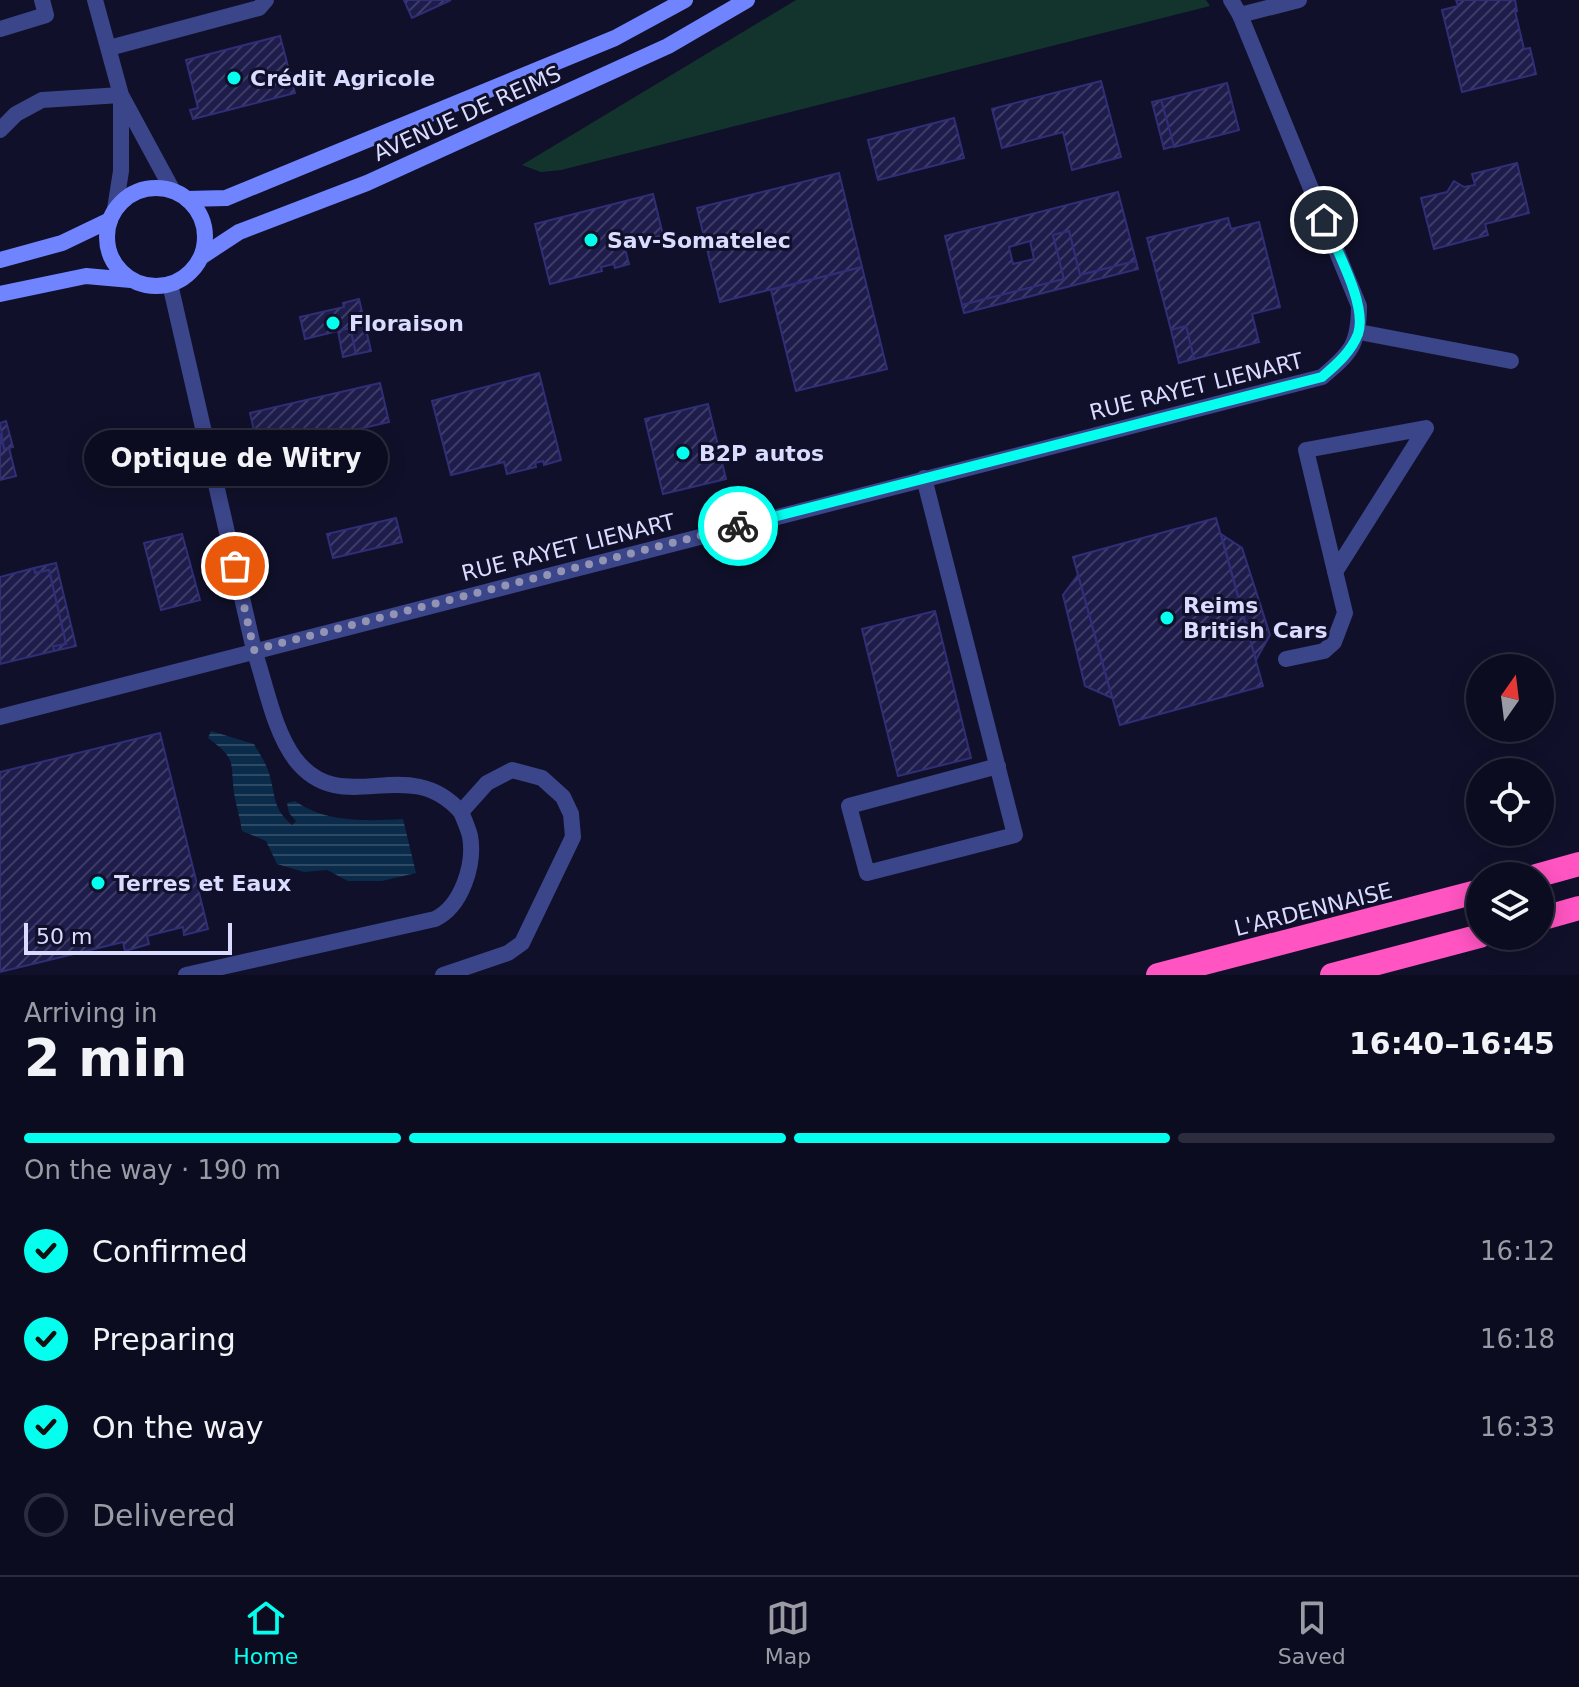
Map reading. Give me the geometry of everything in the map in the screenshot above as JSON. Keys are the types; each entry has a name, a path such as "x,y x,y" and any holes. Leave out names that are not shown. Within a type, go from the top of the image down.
{"highway":[{"path":"1554,871 1579,864"},
{"name":"L'ARDENNAISE","path":"1158,975 1466,895"},
{"path":"1554,915 1579,908"},
{"path":"1332,975 1466,940"}],"main road":[{"name":"AVENUE DE REIMS","path":"0,260 62,243 112,215 126,197 141,190 157,188 180,195 226,198 615,38 685,0"},
{"name":"AVENUE DE REIMS","path":"170,284 193,269 201,257 239,232 367,183 668,46 747,0"},
{"path":"180,195 198,211 204,226 205,242 201,257"},
{"path":"112,215 107,236 109,253 118,268 131,280"},
{"path":"0,294 86,276 157,286 170,284"}],"street":[{"path":"0,29 46,15 42,0"},
{"path":"95,0 121,95 121,171 112,215"},
{"path":"109,48 259,8 266,0"},
{"path":"1231,0 1240,15 1359,306 1359,332 1511,361"},
{"path":"1240,15 1299,0"},
{"path":"121,95 180,195"},
{"path":"0,130 16,114 42,100 121,95"},
{"path":"170,284 254,650 276,720 294,757 307,772 335,786 349,789 386,784 435,790 461,812 470,835 471,866 460,891 443,915 186,975"},
{"name":"RUE RAYET LIENART","path":"0,717 1322,377 1343,359 1359,332"},
{"path":"1286,659 1324,651 1334,642 1345,613 1335,572 1306,450 1426,428 1335,572"},
{"path":"924,478 998,766 1015,835 867,873 849,806 998,766"},
{"path":"443,975 508,953 522,943 573,837 571,814 563,797 542,778 512,770 487,783 461,812"}],"green space":[{"path":"796,0 1206,0 1210,6 561,170 541,172 522,165"}],"water":[{"path":"211,731 254,744 268,769 278,807 292,825 296,821 289,813 287,803 295,801 333,817 403,819 416,873 382,881 348,881 327,870 304,872 277,864 266,841 242,831 232,767 224,751 208,738"}],"building":[{"path":"404,0 451,0 412,18"},
{"path":"1456,0 1515,0 1524,49 1530,48 1536,74 1462,92 1442,10 1458,6"},
{"path":"280,36 295,93 193,119 190,110 198,108 186,60"},
{"path":"1101,81 1121,157 1072,170 1063,132 1002,148 992,109"},
{"path":"1227,83 1239,130 1174,147 1161,100"},
{"path":"1161,100 1174,146 1164,149 1152,102"},
{"path":"954,118 964,158 878,180 868,140"},
{"path":"1517,163 1529,213 1485,224 1488,235 1434,249 1421,198 1447,192 1454,181 1464,187 1475,185 1472,174"},
{"path":"839,173 862,267 720,302 697,208"},
{"path":"1118,192 1136,261 1080,275 1069,231 1053,235 1064,279 962,305 945,236","holes":["1030,241 1034,259 1013,264 1009,247"]},
{"name":"Sav-Somatelec","path":"653,194 663,235 624,245 629,264 615,268 614,264 601,267 602,271 550,284 535,224"},
{"path":"1228,218 1231,229 1259,222 1280,307 1252,314 1259,342 1194,359 1186,326 1171,330 1147,238"},
{"path":"1069,231 1080,275 1136,261 1138,269 964,313 962,305 1064,279 1053,235"},
{"path":"862,267 887,369 796,391 771,290"},
{"name":"Floraison","path":"359,299 371,351 356,354 350,328 305,339 300,317 344,307 343,303"},
{"path":"1186,326 1194,359 1179,363 1171,330"},
{"path":"350,328 356,354 343,357 338,331"},
{"path":"539,373 561,460 544,465 543,461 535,463 536,467 507,474 504,462 451,475 432,401"},
{"path":"380,383 389,422 259,452 250,413"},
{"path":"708,404 726,479 663,494 645,419"},
{"path":"6,421 13,447 4,449 0,423"},
{"path":"0,433 4,449 9,448 16,476 0,480"},
{"path":"396,518 402,542 333,558 327,534"},
{"name":"Reims British Cars","path":"1216,518 1263,686 1120,725 1073,557"},
{"path":"182,534 200,600 161,610 144,543"},
{"path":"1221,534 1242,548 1270,635 1256,660"},
{"path":"56,563 76,646 54,651 53,646 66,644 49,570 35,573 34,568"},
{"path":"34,568 35,573 49,570 66,644 53,646 54,651 0,664 0,577"},
{"path":"1078,575 1112,698 1085,686 1063,595"},
{"path":"935,611 971,758 898,776 862,629"},
{"name":"Terres et Eaux","path":"160,733 208,929 184,935 183,927 147,936 149,944 125,951 123,942 0,972 0,772"}],"way so far":[{"path":"235,566 254,650 738,526"}],"place":[{"name":"Crédit Agricole","path":"234,78"},
{"name":"Sav-Somatelec","path":"591,240"},
{"name":"Floraison","path":"333,323"},
{"name":"B2P autos","path":"683,453"},
{"name":"Optique de Witry","path":"235,566"},
{"name":"Reims British Cars","path":"1167,618"},
{"name":"Terres et Eaux","path":"98,883"}],"route":[{"path":"738,526 1322,377 1343,359 1359,332 1359,306 1324,220"}]}
